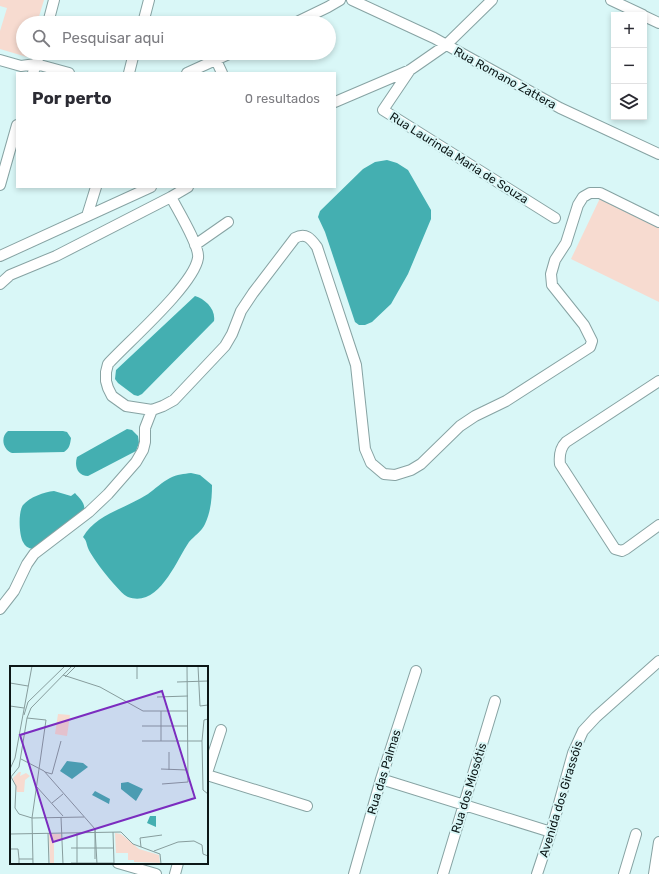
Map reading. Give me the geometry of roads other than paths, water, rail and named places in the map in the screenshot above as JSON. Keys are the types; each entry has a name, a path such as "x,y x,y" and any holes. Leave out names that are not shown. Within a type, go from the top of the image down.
{"street":[{"path":"50,16 54,0"},
{"path":"145,16 149,0"},
{"path":"309,16 340,0"},
{"name":"Rua Romano Zattera","path":"352,0 434,38 560,108 659,154"},
{"path":"336,102 410,70 446,45 492,0"},
{"path":"611,0 637,12"},
{"path":"647,17 659,23"},
{"path":"0,60 35,69 61,72"},
{"path":"129,72 132,60"},
{"path":"189,72 216,60 222,72"},
{"name":"Rua Laurinda Maria de Souza","path":"410,70 383,110 556,218"},
{"path":"0,185 4,150 16,127"},
{"path":"87,216 96,188"},
{"path":"0,256 149,188"},
{"path":"0,284 10,275 56,256 186,188"},
{"path":"171,197 196,245 198,257 195,268 174,297 108,364 106,381 112,396 126,406 152,410 174,400 225,346 242,311 253,293 295,238 304,235 311,239 317,247 356,365 365,449 371,463 384,474 395,475 421,464 460,426 475,416 506,401 590,346 592,341 584,325 552,285 551,274 555,260 566,243 578,205 583,197 590,194 600,193 659,222"},
{"path":"196,245 228,222"},
{"path":"659,381 566,442 563,445 559,456 560,464 615,549 622,551 626,549 659,525"},
{"path":"0,609 14,591 27,564 34,554 89,512 104,498 136,462 143,450 145,442 145,428 152,410"},
{"name":"Avenida dos Girassóis","path":"537,874 551,832 573,753 583,731 659,661"},
{"name":"Rua das Palmas","path":"354,874 381,780 416,671"},
{"name":"Rua dos Miosótis","path":"443,874 495,701"},
{"path":"208,771 221,730"},
{"path":"208,774 307,806"},
{"path":"381,780 551,832"},
{"path":"624,874 636,834"},
{"path":"654,874 659,842"},
{"path":"121,864 156,874"},
{"path":"175,874 178,864"}],"water":[{"path":"387,160 397,163 408,170 431,210 431,219 408,274 391,304 372,322 365,325 359,325 355,322 325,232 318,217 320,211 363,169 375,162"},
{"path":"195,296 202,299 209,305 213,312 214,321 142,394 138,396 134,395 115,379 116,370"},
{"path":"127,429 132,430 138,436 139,443 136,451 88,476 79,473 76,464 77,457"},
{"path":"8,431 63,431 67,432 71,438 69,447 64,452 12,453 6,449 3,440"},
{"path":"191,473 200,475 212,485 211,504 204,527 189,542 172,571 157,589 149,596 139,599 128,597 113,583 100,567 90,553 83,537 89,529 112,512 140,499 170,478"},
{"path":"54,491 71,496 75,493 83,503 84,511 32,549 29,548 24,543 21,534 21,508 33,497 46,492"}]}
